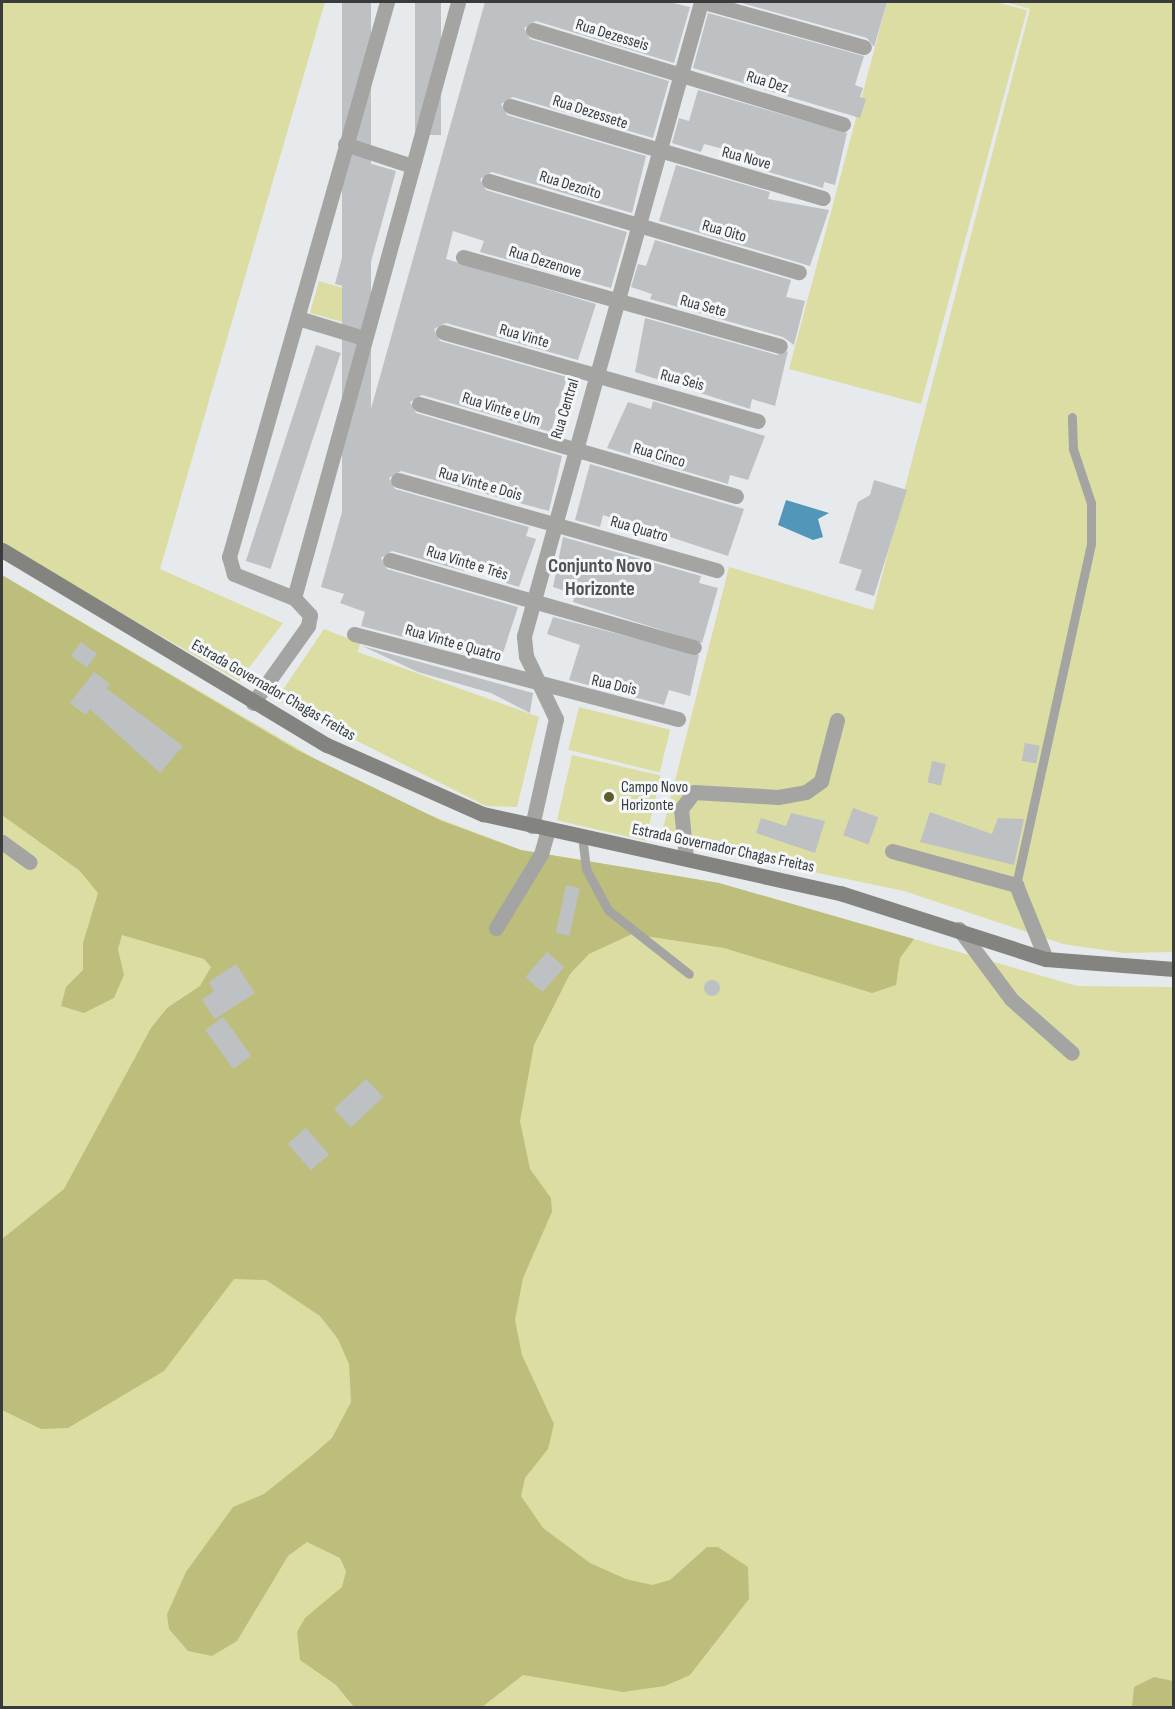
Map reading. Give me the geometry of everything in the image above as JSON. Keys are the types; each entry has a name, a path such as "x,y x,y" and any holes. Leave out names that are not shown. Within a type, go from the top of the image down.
{"main road":[{"name":"Estrada Governador Chagas Freitas","path":"2,550 253,704 400,782 483,814 840,893 959,929 1046,959 1173,969"}],"street":[{"path":"253,704 308,626 309,611 294,598 245,581 228,564 387,2"},
{"path":"294,598 458,2"},
{"path":"702,2 864,47"},
{"name":"Rua Central","path":"532,826 556,725 525,650 532,603 572,451 640,226 702,2"},
{"name":"Rua Dezesseis","path":"533,30 681,76"},
{"name":"Rua Dez","path":"681,76 843,124"},
{"name":"Rua Dezessete","path":"510,106 659,154"},
{"path":"345,144 412,166"},
{"name":"Rua Nove","path":"659,154 823,198"},
{"name":"Rua Dezoito","path":"489,181 640,226"},
{"name":"Rua Oito","path":"640,226 799,272"},
{"name":"Rua Dezenove","path":"463,257 616,303"},
{"name":"Rua Sete","path":"616,303 780,346"},
{"path":"298,318 364,338"},
{"name":"Rua Vinte","path":"443,332 595,376"},
{"name":"Rua Seis","path":"595,376 758,421"},
{"name":"Rua Vinte e Um","path":"419,404 572,451"},
{"name":"Rua Cinco","path":"572,451 736,496"},
{"name":"Rua Vinte e Dois","path":"398,480 552,524"},
{"name":"Rua Quatro","path":"552,524 717,570"},
{"name":"Rua Vinte e Três","path":"390,560 532,603 694,647"},
{"name":"Rua Vinte e Quatro","path":"354,634 542,688"},
{"name":"Rua Dois","path":"542,688 678,719"},
{"path":"686,858 681,809 693,792 778,797 806,792 821,781 837,720"},
{"path":"496,928 541,854 548,830"},
{"path":"2,842 30,861"},
{"path":"892,851 1016,885 1046,959"},
{"path":"959,929 1011,999 1072,1053"}],"lane":[{"path":"1016,885 1092,544 1091,502 1073,449 1072,417"},
{"path":"582,836 586,869 608,910 689,974"}],"green space":[{"path":"2,2 325,2 160,569 283,623 239,681 2,544"},
{"path":"887,2 995,2 1027,10 921,404 789,369"},
{"path":"1005,2 1173,2 1173,952 1124,953 1063,944 904,891 660,840 729,567 873,610 1030,9"},
{"path":"319,281 369,295 360,327 310,313"},
{"path":"2,575 343,775 396,802 521,850 719,883 1077,986 1173,987 1173,1707 2,1707"},
{"path":"2,575 297,750 442,821 521,850 719,883 914,939 900,958 896,985 872,993 724,948 632,934 589,954 570,974 534,1045 520,1121 530,1169 551,1198 552,1212 523,1278 515,1320 522,1355 554,1424 548,1449 525,1478 521,1496 543,1528 590,1563 626,1579 652,1585 670,1580 707,1547 718,1547 748,1567 749,1599 690,1675 665,1686 623,1692 523,1675 482,1707 354,1707 336,1685 300,1660 297,1632 305,1618 342,1587 346,1571 340,1558 307,1542 288,1556 237,1641 212,1656 188,1651 169,1629 167,1614 186,1572 233,1507 264,1494 332,1438 351,1402 349,1364 338,1339 320,1316 266,1280 234,1279 164,1371 68,1428 41,1429 2,1410 2,1239 64,1189 151,1028 167,1008 200,986 211,967 204,959 122,935 118,949 124,975 114,998 84,1013 61,1006 66,987 83,970 83,943 98,893 80,871 2,815"},
{"path":"324,629 360,643 358,652 539,717 517,807 486,806 276,700"},
{"path":"579,707 670,730 660,772 568,750"},
{"name":"Campo Novo Horizonte","path":"572,755 661,775 646,841 557,820"},
{"path":"1154,1677 1173,1681 1173,1707 1132,1707 1134,1687"}],"water":[{"path":"786,500 829,513 818,519 823,537 813,540 778,525"}],"building":[{"path":"342,2 371,2 371,583 342,583"},
{"path":"415,2 441,2 441,135 415,135"},
{"path":"485,2 669,2 690,7 674,63 536,21 524,28 530,39 669,81 653,138 513,97 501,104 507,115 646,156 632,213 492,172 480,179 486,190 627,232 611,288 480,252 484,241 453,231 446,259 596,304 578,360 446,323 434,329 440,341 567,377 551,432 422,395 410,402 416,413 562,456 549,511 401,471 389,478 395,489 529,527 526,536 536,539 519,587 506,583 509,574 482,566 466,565 464,571 392,551 381,558 387,569 518,607 500,662 361,626 365,612 340,603 344,594 321,587"},
{"path":"738,2 887,2 874,47 867,38"},
{"path":"708,13 864,56 855,85 863,88 860,97 866,99 860,118 693,68"},
{"path":"698,90 847,133 835,185 824,182 823,188 732,161 735,152 704,144 701,152 672,143 679,118 689,121"},
{"path":"358,160 396,171 363,291 335,284 359,194 354,193 358,180 352,179"},
{"path":"676,165 770,192 768,199 829,210 810,266 659,221"},
{"path":"655,240 791,280 786,297 805,301 794,345 783,337 650,299 652,294 631,287 638,264 646,266"},
{"path":"645,318 777,355 788,351 775,406 752,399 750,409 635,372"},
{"path":"316,345 341,353 271,569 246,561"},
{"path":"653,401 765,436 748,480 730,475 728,484 607,448 628,402 651,409"},
{"path":"590,464 744,509 728,556 603,515 600,527 575,520"},
{"path":"874,480 907,490 874,596 855,590 862,570 839,563 858,502 870,495"},
{"path":"563,537 701,576 699,583 718,588 702,643 573,602 575,594 553,587"},
{"path":"553,617 699,655 690,696 669,690 664,705 569,680 580,645 547,634"},
{"path":"81,642 97,654 87,668 71,656"},
{"path":"362,646 533,693 530,713 491,693 418,672"},
{"path":"94,672 110,684 106,688 183,746 160,773 90,709 86,715 70,703"},
{"path":"1025,743 1040,746 1036,764 1022,761"},
{"path":"932,761 946,764 941,785 927,783"},
{"path":"853,808 878,817 868,844 843,835"},
{"path":"930,812 992,834 998,818 1024,819 1014,865 920,842"},
{"path":"791,813 825,821 815,853 756,833 761,818 786,826"},
{"path":"566,885 580,888 570,936 556,933"},
{"path":"547,952 564,967 543,992 525,977"},
{"path":"236,964 255,993 215,1019 202,1000 214,991 209,982"},
{"path":"709,980 715,980 720,988 718,994 709,996 704,991 704,985"},
{"path":"223,1017 251,1056 233,1069 205,1030"},
{"path":"366,1079 383,1097 351,1127 334,1109"},
{"path":"306,1128 329,1154 311,1170 288,1144"}],"place":[{"name":"Campo Novo Horizonte","path":"609,797"}],"district":[{"name":"Conjunto Novo Horizonte","path":"600,578"}]}
